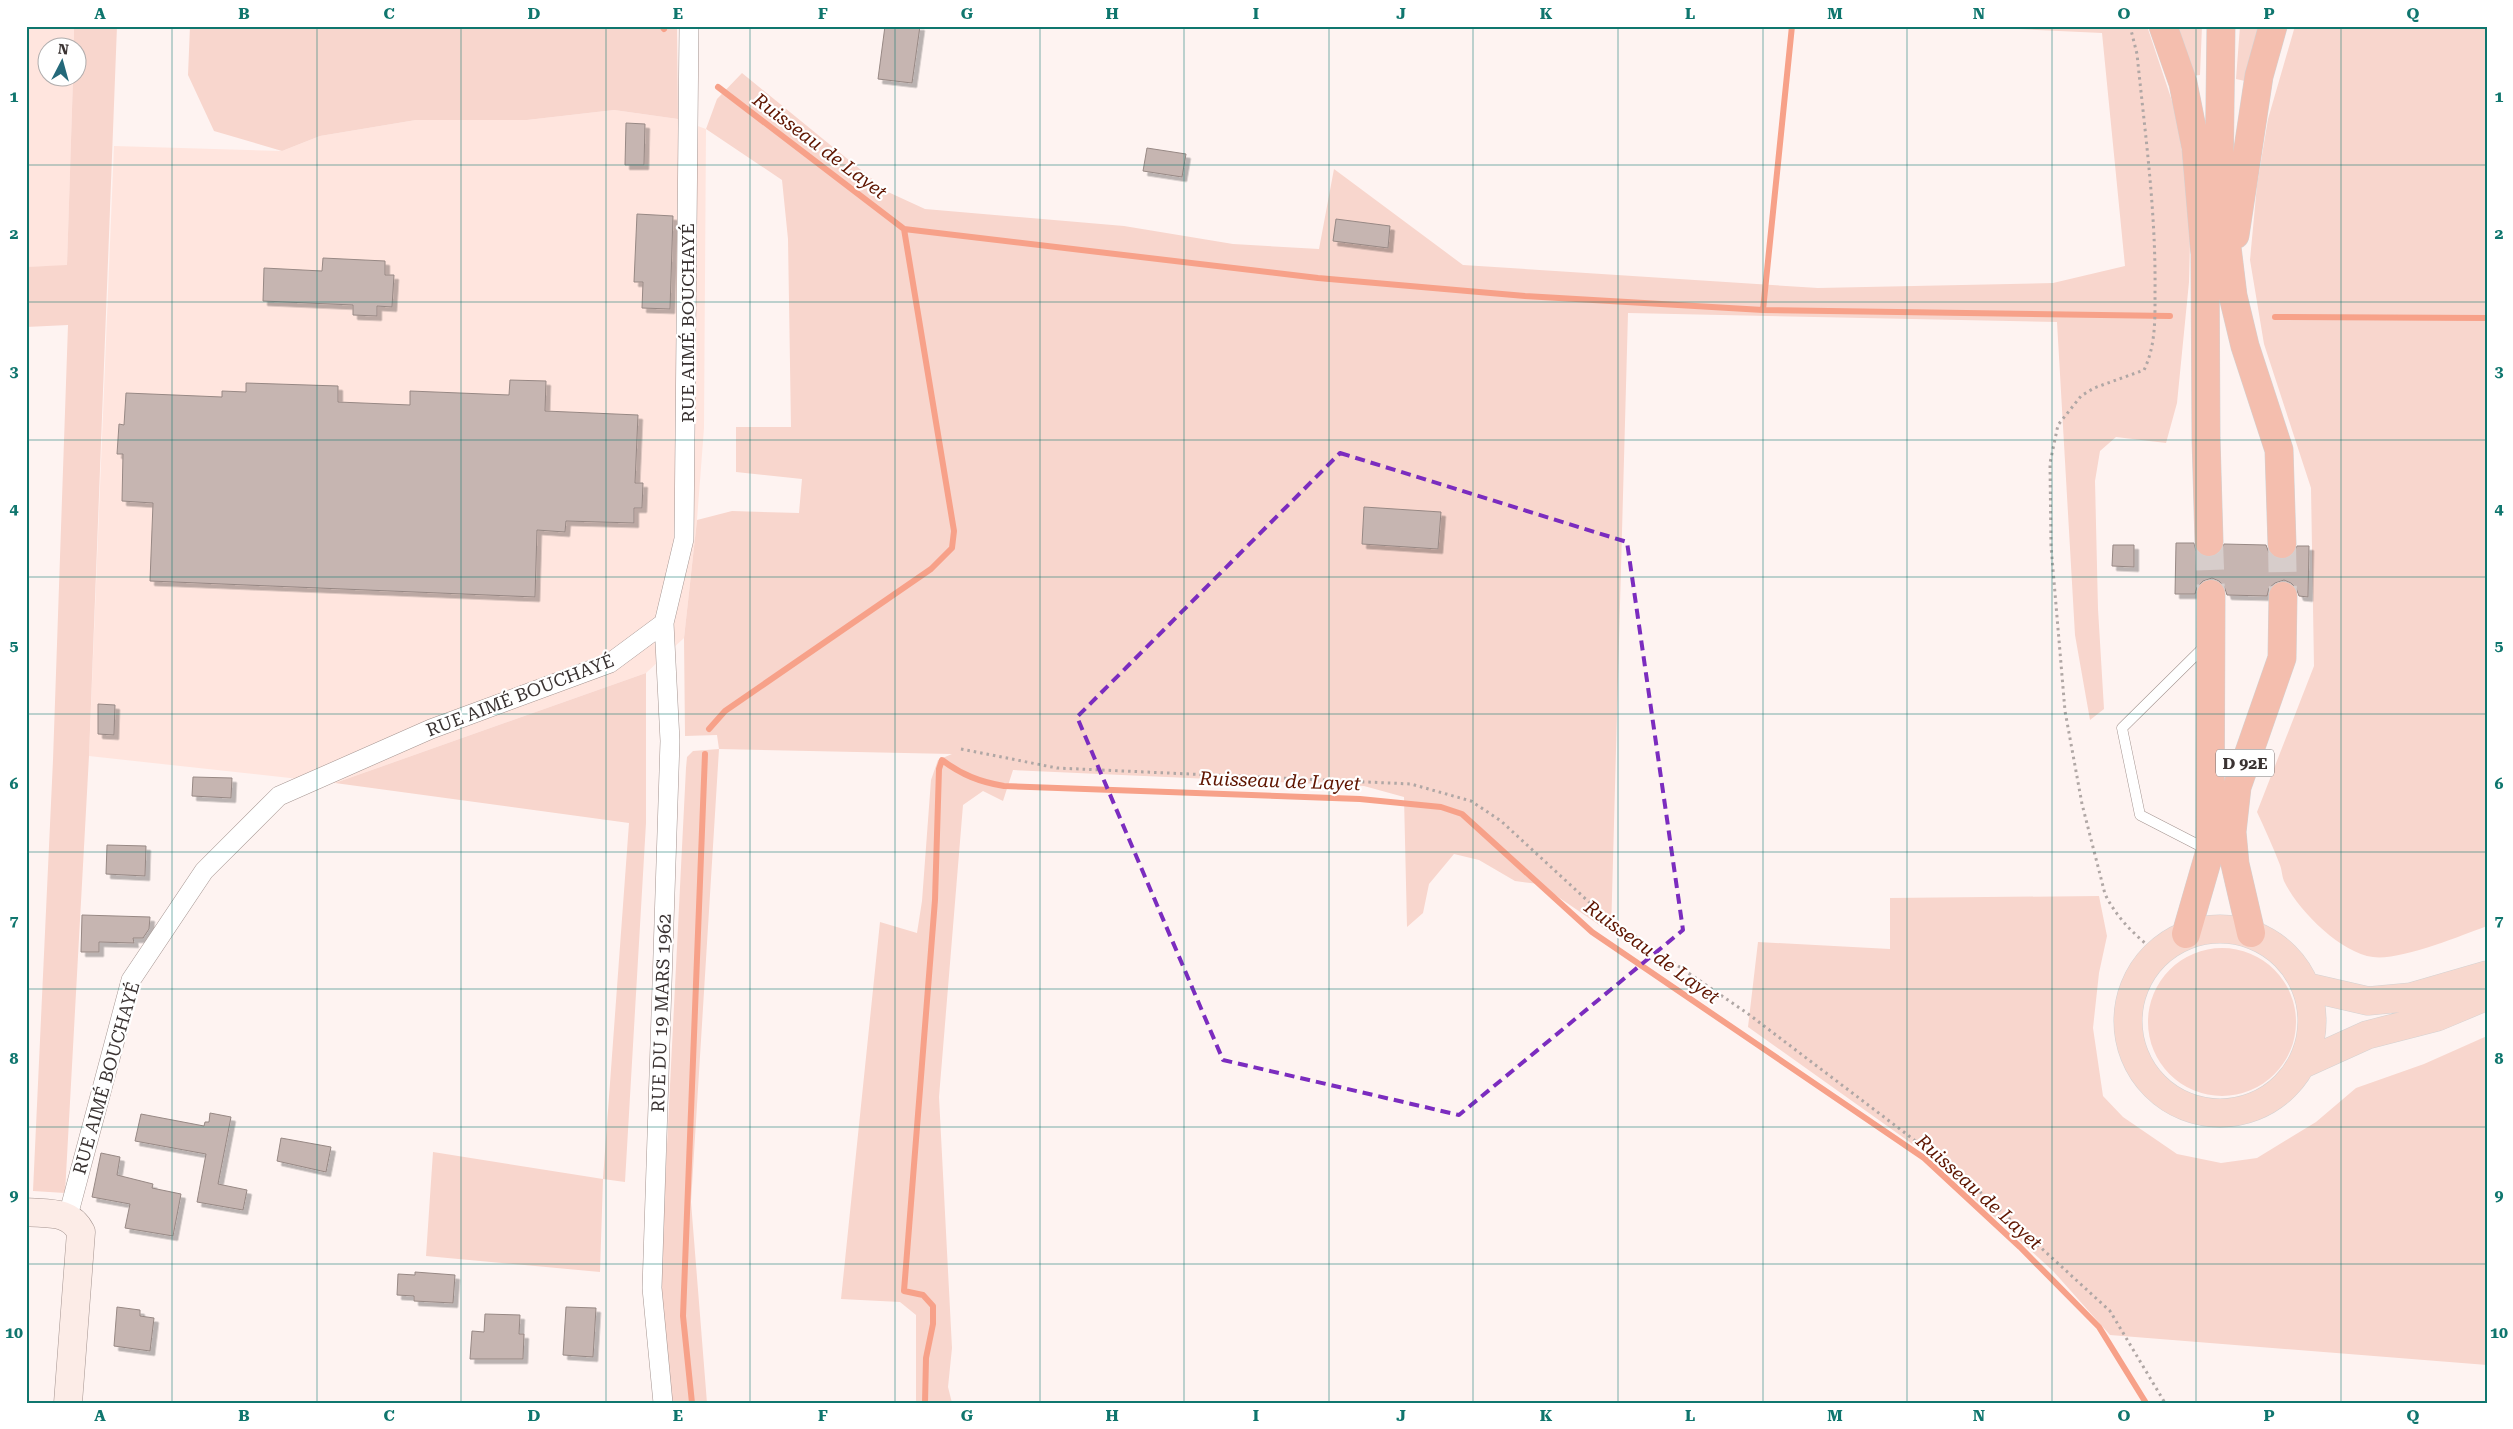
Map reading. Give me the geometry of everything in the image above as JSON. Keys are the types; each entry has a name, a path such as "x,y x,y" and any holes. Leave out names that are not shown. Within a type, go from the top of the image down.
{"highway":[{"path":"2163,26 2183,84 2196,148 2205,254 2206,438 2210,542"},
{"path":"2205,254 2218,182 2221,26"},
{"path":"2230,264 2259,76 2273,26"},
{"path":"2218,182 2233,296 2245,346 2279,450 2282,544"},
{"name":"D 92E","path":"2186,934 2210,851 2211,594"},
{"name":"D 92E","path":"2250,933 2235,864 2232,832 2237,787 2282,658 2283,596"}],"main road":[{"path":"2220,928 2250,933 2287,956 2307,987 2312,1010 2310,1044 2302,1064 2275,1096 2241,1112 2216,1114 2189,1109 2164,1096 2145,1077 2127,1037 2129,996 2144,968 2158,954 2186,934 2220,928"},
{"path":"2307,987 2368,1001 2411,997 2487,975"},
{"path":"2302,1064 2367,1035 2437,1017 2487,996"}],"street":[{"name":"RUE AIMÉ BOUCHAYÉ","path":"68,1216 131,980 204,871 279,796 431,729 610,663 664,623 684,539 689,35"},
{"name":"RUE DU 19 MARS 1962","path":"663,1403 652,1288 670,741 664,623"},
{"path":"26,1212 68,1216 77,1224 81,1232 68,1403"}],"lane":[{"path":"2210,851 2140,815 2122,728 2212,639"}],"path":[{"path":"2130,26 2137,54 2156,235 2154,328 2151,355 2144,370 2094,388 2081,396 2058,425 2050,463 2051,546 2066,720 2082,804 2105,894 2112,907 2129,929 2158,954"},
{"path":"961,749 1058,768 1411,784 1471,801 1501,821 1602,914 1747,1013 1968,1180 2110,1311 2165,1403"}],"highlighted area":[{"path":"1340,453 1627,542 1683,930 1459,1115 1223,1060 1077,717"}],"shaded area":[{"path":"26,26 74,26 74,38 38,38 38,88 73,88 67,266 26,267"},
{"path":"74,26 117,26 89,756 65,1193 33,1191 53,760 68,325 26,327 26,267 67,265 73,88 88,88 88,38 74,38"},
{"path":"190,26 677,26 678,119 614,110 527,120 416,120 320,136 282,151 214,131 188,75"},
{"path":"1956,26 2147,26 2175,110 2191,204 2189,282 2177,403 2166,443 2116,437 2100,451 2095,481 2098,609 2104,709 2090,720 2075,635 2057,322 1628,313 1611,933 1539,884 1515,881 1479,860 1454,854 1429,884 1423,913 1407,927 1404,797 1364,786 1013,770 1003,801 983,791 963,805 939,1097 952,1348 948,1387 952,1403 916,1403 916,1315 900,1302 841,1299 880,922 917,933 922,901 931,780 938,760 952,754 719,749 717,735 685,736 684,638 697,520 732,511 799,513 802,479 736,472 736,427 791,427 788,239 782,180 706,129 717,99 742,73 888,192 925,209 1124,226 1233,244 1319,249 1334,169 1463,265 1818,288 2053,283 2125,266 2102,33"},
{"path":"2173,26 2202,26 2200,75 2191,76"},
{"path":"2240,26 2259,26 2245,81 2236,79"},
{"path":"2295,26 2487,26 2487,926 2430,947 2384,957 2361,954 2348,948 2322,929 2300,906 2284,881 2280,865 2257,812 2314,666 2311,488 2264,344 2250,260 2257,185 2268,119"},
{"path":"614,110 678,119 706,129 704,428 697,520 684,638 646,673 335,783 89,756 114,146 282,151 320,136 416,120 527,120"},
{"path":"646,673 646,823 625,1182 603,1179 629,823 335,783"},
{"path":"719,749 691,1202 707,1403 671,1403 660,1284 686,768 687,757 693,751"},
{"path":"2099,896 2107,936 2099,973 2093,1028 2103,1096 2123,1117 2177,1154 2221,1163 2257,1158 2316,1122 2356,1088 2424,1064 2487,1036 2487,1365 2110,1335 2053,1271 1925,1153 1748,1027 1758,942 1890,949 1890,898"},
{"path":"2222,948 2250,954 2274,970 2290,994 2296,1022 2290,1050 2274,1074 2250,1090 2222,1096 2194,1090 2170,1074 2154,1050 2148,1022 2154,994 2170,970 2194,954"},
{"path":"433,1152 603,1179 600,1272 426,1256"}],"building":[{"path":"885,26 920,26 912,83 878,79"},
{"path":"626,123 645,124 644,165 625,165"},
{"path":"1147,148 1186,154 1182,177 1143,171"},
{"path":"637,214 673,216 670,309 642,308 643,282 634,282"},
{"path":"1336,219 1390,226 1388,248 1333,241"},
{"path":"323,258 385,261 385,275 394,275 392,307 377,306 377,316 353,315 353,305 263,301 264,268 322,271"},
{"path":"510,380 546,381 545,411 638,415 635,483 643,483 642,508 634,508 634,523 566,521 565,532 537,530 535,597 150,581 153,503 122,501 123,454 117,454 119,424 124,425 126,393 222,397 222,391 246,392 246,383 338,386 338,402 410,405 410,391 509,395"},
{"path":"1364,507 1441,512 1438,549 1362,544"},
{"path":"2176,543 2194,543 2196,551 2209,558 2218,555 2224,544 2266,545 2269,553 2282,560 2291,557 2297,546 2309,546 2308,597 2299,596 2296,588 2284,580 2275,583 2269,588 2267,596 2227,595 2224,586 2212,578 2203,581 2197,587 2195,594 2175,594"},
{"path":"2113,545 2134,545 2134,567 2112,566"},
{"path":"98,704 115,705 114,735 98,734"},
{"path":"193,777 232,778 231,798 192,796"},
{"path":"107,845 146,846 145,876 106,874"},
{"path":"82,915 150,917 149,929 143,938 133,938 134,943 99,942 99,952 81,952"},
{"path":"210,1113 231,1117 218,1184 247,1190 243,1210 197,1202 206,1154 135,1141 141,1114 204,1126 205,1122 209,1122"},
{"path":"281,1138 331,1147 326,1172 277,1161"},
{"path":"101,1153 120,1157 117,1175 153,1184 152,1188 181,1194 173,1236 125,1228 130,1204 92,1197"},
{"path":"415,1272 455,1275 453,1303 414,1301 414,1296 397,1295 398,1274 415,1275"},
{"path":"117,1307 140,1310 140,1316 154,1318 150,1351 114,1346"},
{"path":"566,1307 596,1308 593,1357 563,1355"},
{"path":"485,1314 520,1315 519,1334 524,1334 523,1359 470,1359 472,1331 484,1332"}],"waterway":[{"path":"1763,310 1792,26"},
{"name":"Ruisseau de Layet","path":"718,87 904,229"},
{"path":"904,229 1318,278 1525,296 1763,310 2170,316"},
{"path":"709,729 725,711 931,569 952,548 954,531 904,229"},
{"path":"2275,317 2487,318"},
{"path":"692,1403 683,1316 705,754"},
{"name":"Ruisseau de Layet","path":"925,1403 926,1358 933,1324 933,1306 923,1295 904,1291 935,900 939,769 942,760 971,777 1004,786 1360,799 1441,807 1462,814 1592,932 1924,1158 2020,1247 2099,1327 2146,1403"}],"tunnel":[{"path":"2209,542 2211,594"},
{"path":"2282,544 2283,596"}]}
